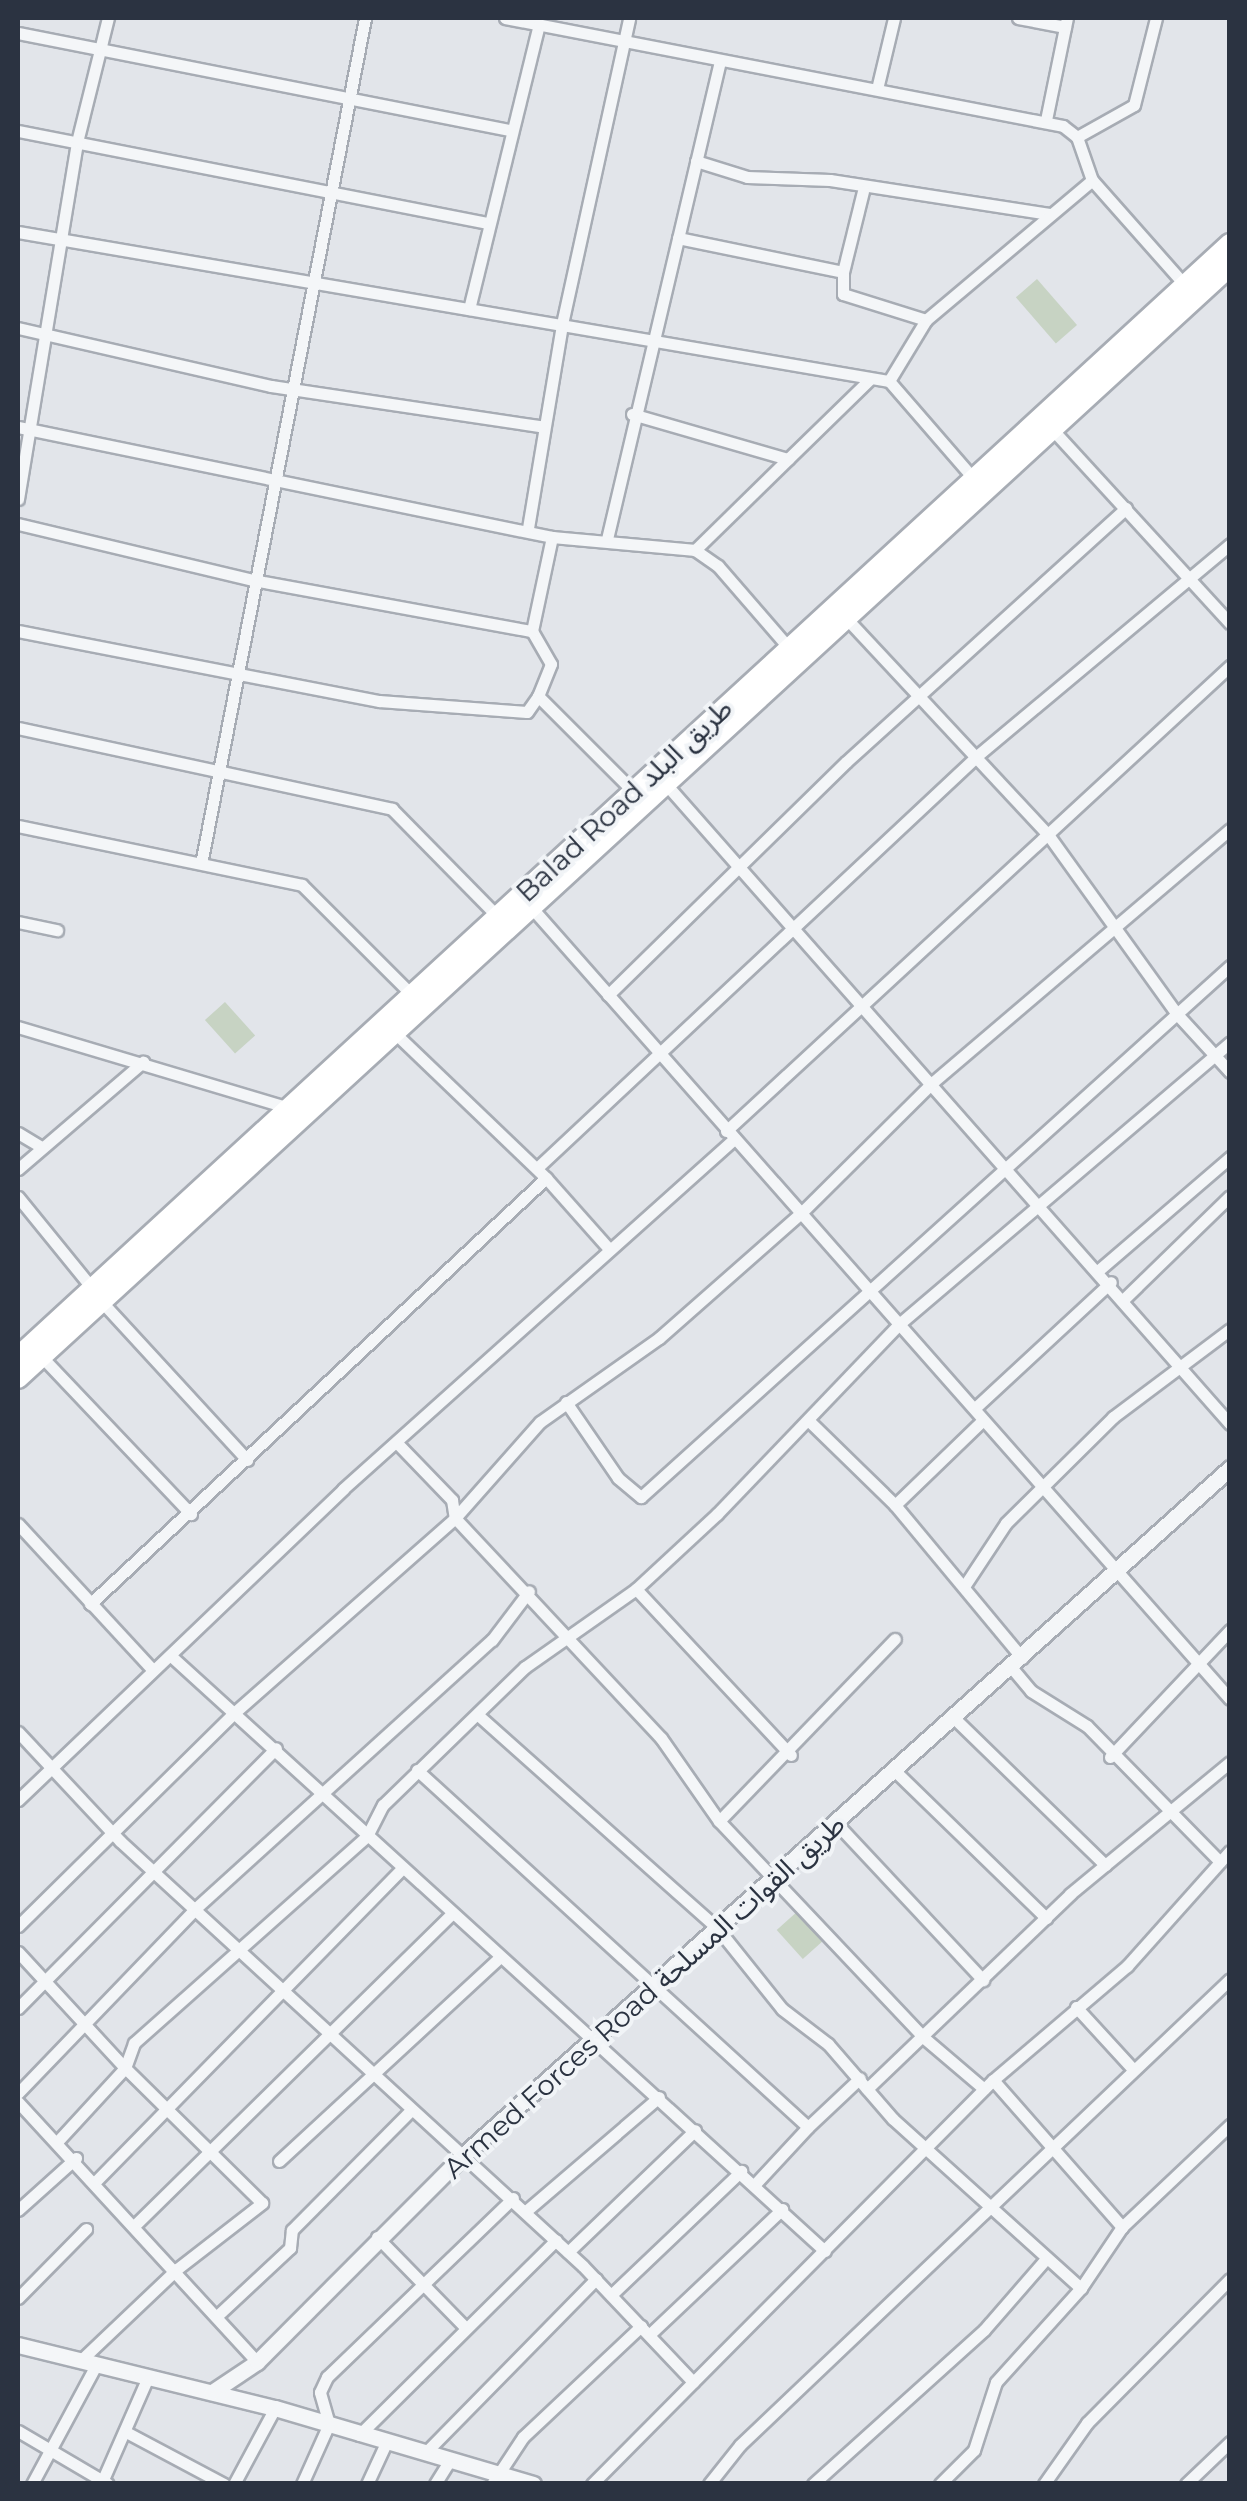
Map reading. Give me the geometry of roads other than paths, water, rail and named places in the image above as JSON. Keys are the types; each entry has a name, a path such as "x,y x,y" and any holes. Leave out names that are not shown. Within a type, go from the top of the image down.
{"highway":[{"name":"Balad Road طريق البلد","path":"18,1356 96,1295 531,907 789,648 1230,244"},
{"name":"Balad Road طريق البلد","path":"18,1378 96,1295 289,1108 497,916 634,791 660,778 846,618 1230,266"}],"street":[{"path":"18,499 22,428 46,334 77,142 108,18"},
{"path":"202,860 234,667 365,18"},
{"path":"505,18 1046,120 1077,137 1092,180 1185,284"},
{"path":"528,528 562,324 630,18"},
{"path":"878,89 894,18"},
{"path":"1018,18 1066,22 1046,120"},
{"path":"1077,137 1134,105 1156,18"},
{"path":"470,310 509,130 539,24"},
{"path":"18,33 509,130"},
{"path":"607,539 632,414 720,61"},
{"path":"18,132 490,223"},
{"path":"696,161 747,177 830,180 862,190 1049,214"},
{"path":"889,380 926,320 1092,180"},
{"path":"862,190 843,272 844,294 926,320"},
{"path":"18,232 869,380 889,380 974,479"},
{"path":"678,238 843,272"},
{"path":"18,328 292,384 544,427"},
{"path":"694,550 869,380"},
{"path":"632,414 788,459"},
{"path":"22,428 528,528 552,536 694,550 718,566 789,648"},
{"path":"1052,429 1230,623"},
{"path":"608,994 1126,508"},
{"path":"18,524 252,580 532,630"},
{"path":"18,631 234,667 379,701 526,712 538,696 550,664 532,630 552,536"},
{"path":"90,1604 191,1514 664,1052 798,930 978,755 1230,544"},
{"path":"846,618 978,755 1049,836 1118,925 1176,1013 1230,1072"},
{"path":"18,1800 152,1669 730,1135 862,1003 1049,836 1230,666"},
{"path":"538,696 634,791"},
{"path":"18,728 218,766 392,809 497,916"},
{"path":"660,778 1181,1360 1230,1424"},
{"path":"18,826 202,860 302,885 324,900 412,995"},
{"path":"18,1926 111,1828 234,1712 455,1518 566,1402 659,1338 801,1213 932,1082 1230,828"},
{"path":"531,907 664,1052 730,1135 975,1408 1113,1575 1152,1603 1230,1699"},
{"path":"18,922 57,930"},
{"path":"566,1402 618,1478 640,1498 865,1287 1230,966"},
{"path":"18,1027 289,1108"},
{"path":"394,1032 541,1173 609,1249"},
{"path":"57,2142 124,2068 156,2021 366,1836 417,1770 525,1667 636,1589 898,1326 1230,1042"},
{"path":"18,1170 143,1062"},
{"path":"18,1133 42,1147"},
{"path":"1100,1269 1230,1157"},
{"path":"1125,1298 1230,1196"},
{"path":"18,1197 96,1295 247,1460"},
{"path":"975,1408 1112,1282"},
{"path":"965,1585 1042,1486 1181,1360 1230,1329"},
{"path":"41,1356 191,1514"},
{"path":"808,1420 895,1505 965,1585 1031,1691 1087,1726 1110,1756 1171,1809 1220,1862"},
{"path":"895,1505 984,1420"},
{"path":"398,1444 452,1500 455,1518 573,1636 661,1738 719,1821 923,2037 988,2084 1055,2151 1122,2227"},
{"name":"Armed Forces Road طريق القوات المسلحة","path":"212,2392 257,2362 460,2158 776,1879 1230,1468"},
{"path":"18,1524 152,1669"},
{"path":"636,1589 790,1755"},
{"path":"18,2093 196,1908 492,1640 529,1591"},
{"path":"1110,1756 1195,1660 1230,1630"},
{"path":"719,1821 790,1755 815,1715 895,1639"},
{"path":"170,1656 276,1748 588,2043 607,2049 825,2251"},
{"path":"478,1715 718,1929 782,2008 1044,2260 1081,2288"},
{"path":"954,1718 1105,1865"},
{"path":"20,1740 283,1994 460,2158 513,2198 646,2330 692,2382"},
{"path":"18,2008 276,1748"},
{"path":"755,2184 808,2128 923,2037 1105,1865 1230,1762"},
{"path":"417,1770 650,1988 808,2128"},
{"path":"895,1772 1046,1918"},
{"path":"837,1824 983,1980"},
{"path":"592,2484 988,2084 1127,1966 1230,1851"},
{"path":"96,2182 402,1869"},
{"path":"135,2225 453,1913"},
{"path":"18,1952 124,2068 262,2203 177,2268 88,2363 32,2484"},
{"path":"278,2161 499,1958"},
{"path":"709,2484 740,2444 990,2207 1055,2151 1131,2067 1230,1979"},
{"path":"1076,2007 1131,2067"},
{"path":"526,2211 658,2097"},
{"path":"18,2102 76,2158 257,2362"},
{"path":"218,2316 290,2248 292,2230 410,2111"},
{"path":"18,2122 28,2112"},
{"path":"940,2484 974,2450 996,2382 1081,2288 1122,2227 1230,2124"},
{"path":"568,2252 695,2130"},
{"path":"18,2210 76,2158"},
{"path":"611,2295 741,2171"},
{"path":"302,2484 330,2424 320,2392 327,2377 425,2287 513,2198"},
{"path":"494,2479 523,2437 782,2209"},
{"path":"18,2298 86,2229"},
{"path":"377,2238 463,2325"},
{"path":"360,2435 463,2325 556,2240"},
{"path":"813,2484 984,2330 1044,2260"},
{"path":"425,2454 596,2279"},
{"path":"1044,2484 1087,2423 1230,2279"},
{"path":"19,2349 275,2408 450,2460 494,2479 534,2484"},
{"path":"18,2431 104,2483 147,2379"},
{"path":"234,2484 275,2408"},
{"path":"126,2432 224,2484"},
{"path":"1186,2484 1230,2442"},
{"path":"367,2484 386,2443"},
{"path":"436,2484 450,2460"}]}
